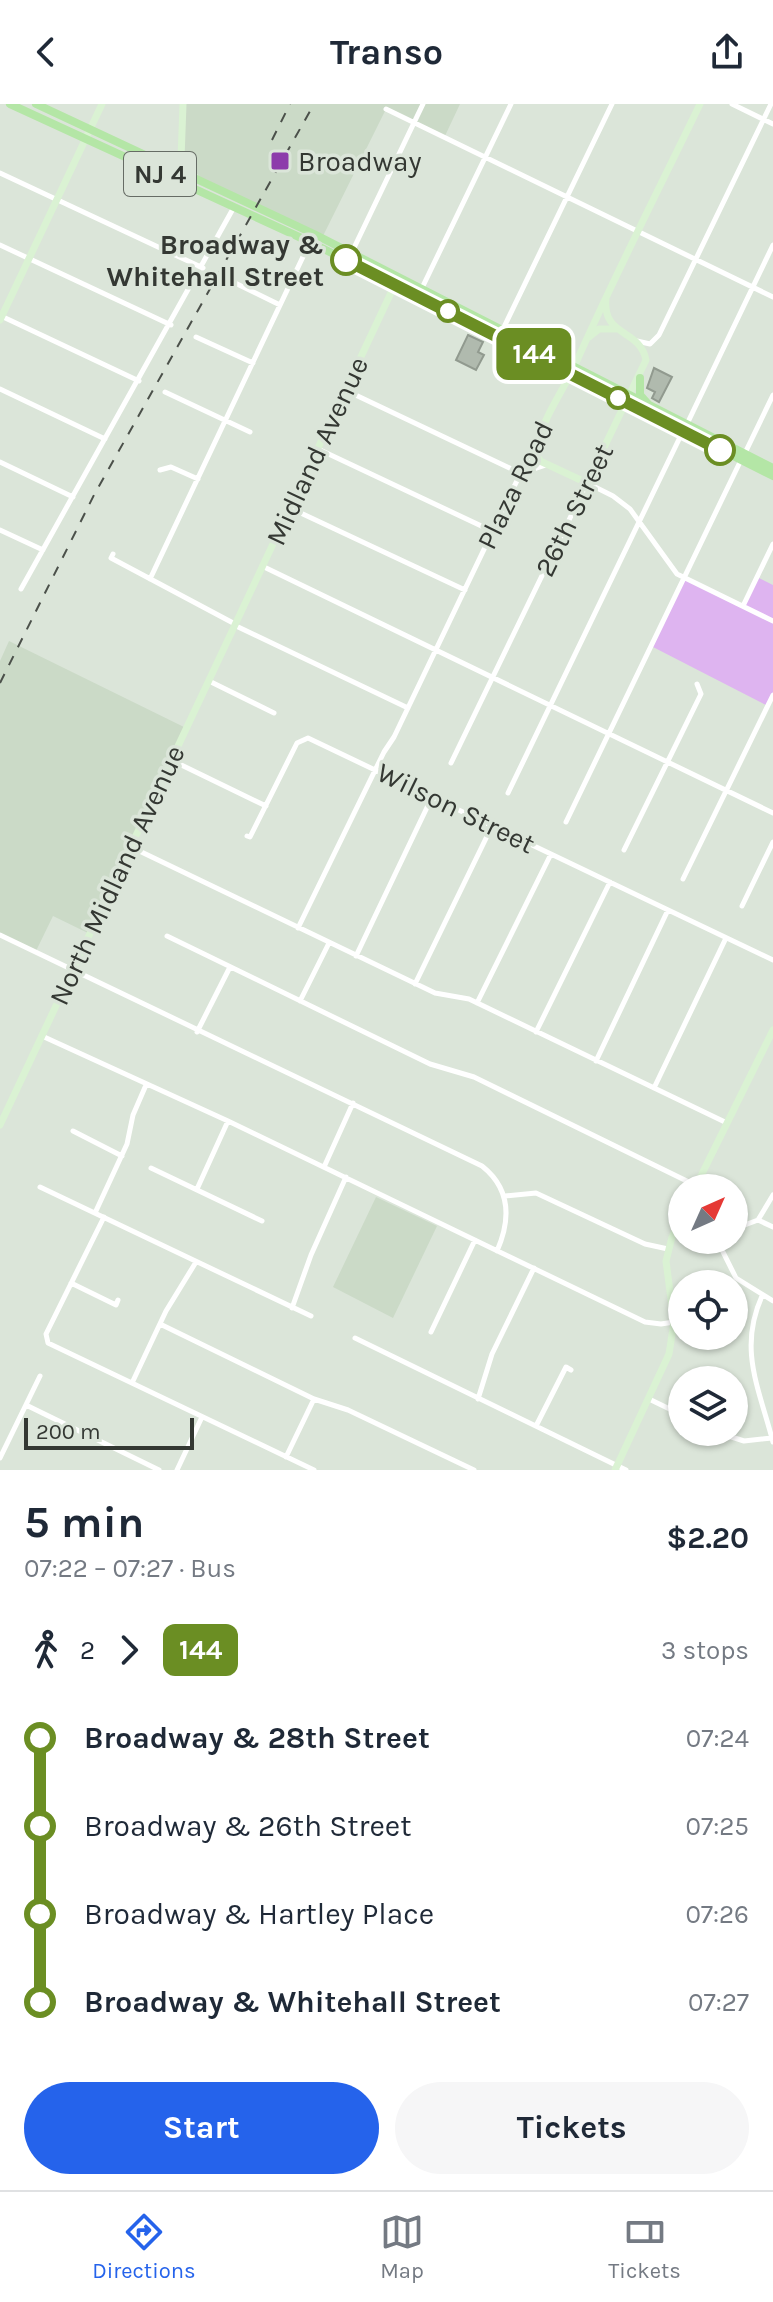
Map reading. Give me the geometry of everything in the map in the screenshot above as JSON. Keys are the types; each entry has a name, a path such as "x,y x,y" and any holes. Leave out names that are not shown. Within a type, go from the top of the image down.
{"main road":[{"name":"NJ 4","path":"10,104 28,108 85,139 397,281 743,457 773,476"},
{"name":"NJ 4","path":"36,104 351,253 397,281 421,289 503,329 572,371"},
{"path":"640,378 640,395 656,410"},
{"name":"NJ 4","path":"629,400 656,410 685,428"},
{"name":"NJ 4","path":"743,457 773,468"}],"street":[{"path":"102,104 1,318 139,381"},
{"path":"183,104 181,159 187,170 204,182"},
{"path":"351,253 423,104"},
{"path":"421,289 511,104"},
{"path":"503,329 612,104"},
{"name":"Plaza Road","path":"298,928 375,769 394,737 700,104"},
{"path":"732,104 773,124"},
{"path":"606,298 606,315 616,329 644,343 655,341 771,104"},
{"path":"386,109 773,297"},
{"path":"0,173 203,268"},
{"path":"21,589 203,268 234,207"},
{"path":"150,579 310,242"},
{"path":"0,245 171,325"},
{"path":"508,793 773,245"},
{"path":"231,281 280,305"},
{"name":"Midland Avenue","path":"235,624 397,281"},
{"path":"585,342 599,329 616,329"},
{"path":"196,337 253,363"},
{"path":"636,340 642,346 646,360 640,378"},
{"name":"26th Street","path":"451,763 640,378"},
{"path":"0,389 105,439"},
{"path":"345,390 522,474 546,465"},
{"path":"165,392 250,432"},
{"path":"566,822 773,395"},
{"path":"541,433 537,455 546,465 613,496 639,521 666,562 683,577 773,621"},
{"path":"318,449 492,531"},
{"path":"0,462 73,497"},
{"path":"160,470 171,467 198,479"},
{"path":"290,508 465,590"},
{"path":"0,530 43,550"},
{"path":"743,606 773,544"},
{"path":"113,554 111,558 235,624 408,708"},
{"path":"262,566 773,813"},
{"name":"North Midland Avenue","path":"0,1125 235,624"},
{"path":"209,681 274,713"},
{"path":"624,850 701,694 697,684"},
{"path":"683,879 773,695"},
{"name":"Wilson Street","path":"266,806 297,743 304,738 773,960"},
{"path":"171,760 266,806 250,837 247,836"},
{"path":"356,956 432,797"},
{"path":"415,984 492,826"},
{"path":"742,906 773,842"},
{"path":"131,847 415,984 435,993 460,996 477,1003 727,1123"},
{"path":"477,1003 551,854"},
{"path":"536,1032 610,882"},
{"path":"596,1061 668,910"},
{"path":"0,935 482,1166 495,1179 505,1196 507,1226 497,1251"},
{"path":"167,936 430,1064 474,1077 670,1174"},
{"path":"654,1088 726,938"},
{"path":"300,1001 329,943"},
{"path":"197,1032 230,967"},
{"path":"702,1174 773,1030"},
{"path":"42,1036 228,1121 645,1322 668,1323"},
{"path":"95,1213 122,1156 133,1115 146,1085"},
{"path":"324,1167 353,1103"},
{"path":"197,1190 228,1121"},
{"path":"73,1131 122,1156"},
{"path":"151,1168 262,1221"},
{"path":"292,1308 311,1255 346,1177"},
{"path":"40,1187 311,1316"},
{"path":"505,1196 529,1192 544,1195 645,1244 668,1249 668,1284"},
{"path":"748,1224 758,1220 773,1195"},
{"path":"104,1217 46,1334 51,1345 314,1470"},
{"path":"758,1220 773,1227"},
{"path":"431,1332 475,1240"},
{"path":"726,1254 736,1278 773,1301"},
{"path":"132,1383 160,1324 196,1262"},
{"path":"478,1399 492,1354 534,1268"},
{"path":"71,1283 116,1305 118,1300"},
{"path":"748,1441 772,1440 749,1343 751,1323 762,1296"},
{"path":"160,1324 314,1399 355,1414 474,1470"},
{"path":"355,1338 616,1468 626,1470"},
{"path":"616,1468 670,1350"},
{"path":"536,1426 566,1367 571,1370"},
{"path":"0,1458 40,1376"},
{"path":"286,1457 314,1399"},
{"path":"649,1399 668,1408"},
{"path":"26,1405 159,1470"},
{"path":"764,1407 773,1405"},
{"path":"177,1470 202,1417"}],"shaded area":[{"path":"183,104 460,104 444,138 386,109 322,238 204,182 183,164"},
{"path":"683,577 743,606 757,577 773,585 773,695 768,706 651,646"},
{"path":"9,641 186,728 90,934 53,916 36,951 0,935 0,661"},
{"path":"376,1197 437,1226 393,1318 333,1287"}],"building":[{"path":"468,335 483,342 478,352 484,355 476,370 456,360"},
{"path":"654,368 672,377 659,402 652,398 655,392 647,388"}],"railway":[{"path":"272,140 290,104"},
{"path":"0,683 94,495 314,104"}],"bus line":[{"name":"144","path":"346,260 720,450"}],"place":[{"name":"Broadway","path":"280,161"},
{"name":"Broadway & Whitehall Street","path":"346,260"}]}
